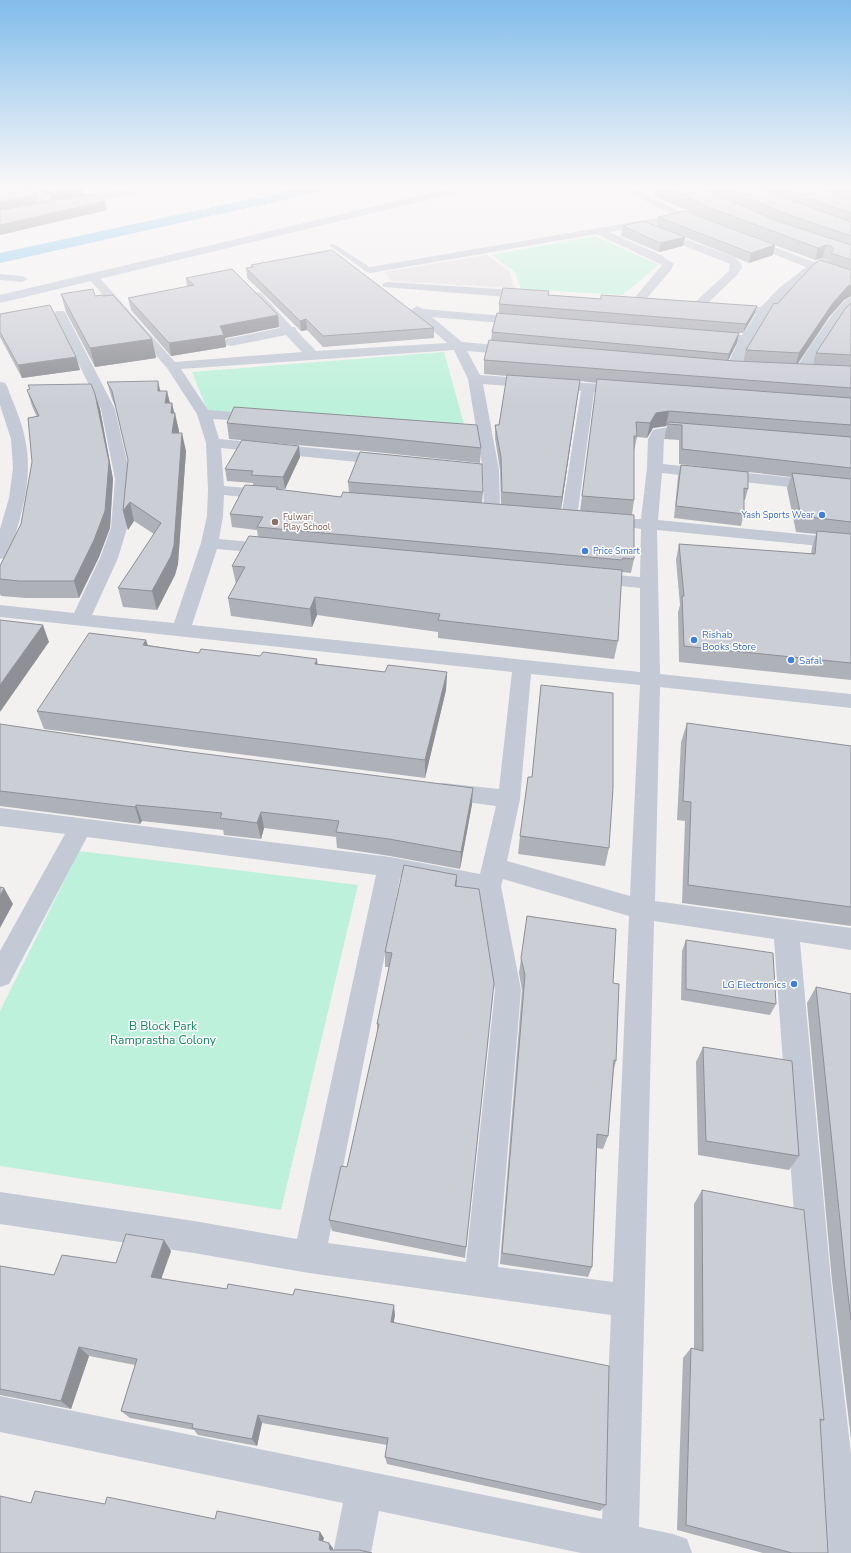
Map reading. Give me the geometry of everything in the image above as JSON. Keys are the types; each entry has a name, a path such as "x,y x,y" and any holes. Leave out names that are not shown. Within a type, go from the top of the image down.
{"main road":[{"path":"0,299 162,260"},
{"path":"0,285 39,276 58,286"},
{"path":"0,278 22,280"}],"street":[{"path":"370,270 426,260"},
{"path":"652,303 633,302 667,268 668,264 662,260"},
{"path":"698,306 733,273 736,268 735,263 731,260"},
{"path":"799,260 851,280"},
{"path":"732,370 746,338 764,311 791,284 813,266 827,260"},
{"path":"370,270 458,346 475,379 491,470 492,512"},
{"path":"93,277 172,366 204,414 213,443 216,490 215,516 210,543 182,630"},
{"path":"388,285 543,296"},
{"path":"250,289 291,330 312,355"},
{"path":"800,373 835,320 851,301"},
{"path":"682,305 764,311"},
{"path":"420,312 536,322"},
{"path":"60,314 108,409 123,479 119,528 109,558 82,619"},
{"path":"231,342 291,330"},
{"path":"693,334 746,338"},
{"path":"172,366 312,355 458,346 528,352"},
{"path":"717,369 747,371"},
{"path":"785,372 814,374"},
{"path":"475,379 641,391"},
{"path":"0,386 18,439 20,462 19,486 11,522 0,554"},
{"path":"569,518 588,387"},
{"path":"204,414 275,419"},
{"path":"620,1542 650,679 649,524 655,468 655,439 658,433 666,430 713,434"},
{"path":"471,434 486,435"},
{"path":"213,443 404,462"},
{"path":"655,468 851,489"},
{"path":"475,469 491,470"},
{"path":"216,490 287,496"},
{"path":"620,522 851,544"},
{"path":"210,543 288,550"},
{"path":"579,577 649,583"},
{"path":"0,610 851,701"},
{"path":"480,1282 508,990 491,877 509,799 522,666"},
{"path":"422,788 509,799"},
{"path":"0,817 390,867 491,877 642,909 851,939"},
{"path":"0,976 81,827"},
{"path":"309,1257 390,867"},
{"path":"786,930 815,1281 843,1553"},
{"path":"0,1208 194,1237 309,1257 480,1282 628,1301"},
{"path":"0,1414 673,1553"},
{"path":"352,1553 365,1489"}],"lane":[{"path":"356,260 370,270"}],"shaded area":[{"path":"454,260 495,260 509,271 515,288 392,281 384,272"}],"green space":[{"path":"499,260 649,260 659,265 622,295 521,289 515,272"},
{"path":"444,352 464,424 208,412 192,372"},
{"name":"B Block Park Ramprastha Colony","path":"79,851 358,885 281,1210 0,1166 0,1011"}],"building":[{"path":"275,260 346,260 434,328 323,336 306,319 300,321 246,268 253,267 251,265"},
{"path":"821,260 851,270 851,285 848,286 833,303 799,353 746,350 774,303 777,304 814,264"},
{"path":"232,269 278,315 220,326 224,335 169,343 128,298 194,285 186,278"},
{"path":"503,288 549,291 548,295 601,299 601,295 757,306 746,324 499,304"},
{"path":"93,289 95,296 113,295 152,339 90,348 61,294"},
{"path":"851,303 851,355 816,353 845,309"},
{"path":"50,305 76,357 18,365 0,332 0,314"},
{"path":"497,313 739,333 729,354 492,332"},
{"path":"489,340 735,361 851,366 851,388 484,360"},
{"path":"507,375 580,380 562,497 502,492 501,457 495,425 499,425"},
{"path":"597,379 851,398 851,425 669,411 656,413 650,423 636,422 637,436 634,436 634,500 582,496"},
{"path":"158,381 158,391 167,391 165,403 172,403 171,413 175,413 172,433 182,433 174,545 171,556 152,591 118,588 161,523 130,502 123,511 128,460 112,391 107,382"},
{"path":"91,384 95,394 109,462 105,511 94,540 74,581 19,581 0,579 0,566 21,524 32,462 28,418 39,416 27,390 30,389 28,385"},
{"path":"234,407 477,425 481,448 227,423"},
{"path":"669,422 851,437 851,468 682,449 682,425 667,424"},
{"path":"242,440 299,446 283,477 251,475 253,471 225,469"},
{"path":"360,452 482,464 483,492 348,482"},
{"path":"681,465 748,472 748,489 744,488 744,514 676,506"},
{"path":"792,473 851,479 851,522 801,516"},
{"path":"245,485 278,487 276,489 341,497 343,492 634,515 634,559 623,558 622,560 257,527 263,517 230,514"},
{"path":"817,531 851,534 851,663 684,646 682,596 684,596 679,544 815,554"},
{"path":"249,536 622,570 618,641 438,620 440,614 315,597 310,609 228,598 245,567 232,566"},
{"path":"0,620 43,625 0,685"},
{"path":"89,633 146,640 143,645 199,653 201,649 260,656 263,652 317,659 315,664 385,672 388,665 447,672 425,760 37,711"},
{"path":"541,685 613,693 613,788 609,848 520,836 528,777 532,777"},
{"path":"687,723 851,746 851,907 688,885 691,802 683,801"},
{"path":"0,724 190,752 473,788 461,852 389,839 336,832 339,821 261,812 257,823 220,818 222,813 136,805 135,807 0,791"},
{"path":"404,865 457,875 455,886 479,889 494,983 466,1247 329,1220 341,1166 347,1167 379,1024 377,1024 392,953 385,952"},
{"path":"0,887 4,888 0,896"},
{"path":"527,916 616,929 613,983 619,984 616,1061 614,1060 608,1136 597,1134 592,1267 502,1253 525,975 521,958"},
{"path":"686,940 773,953 776,1004 686,989"},
{"path":"816,987 851,994 851,1320 845,1269"},
{"path":"703,1047 792,1061 799,1156 706,1141"},
{"path":"702,1190 804,1210 824,1420 820,1419 828,1553 792,1553 686,1525 691,1348 703,1351"},
{"path":"126,1234 164,1240 151,1277 227,1289 228,1284 293,1295 295,1289 394,1305 391,1322 609,1366 606,1505 385,1457 388,1438 258,1415 252,1439 192,1428 193,1424 121,1411 137,1359 79,1347 61,1401 0,1389 0,1266 54,1275 62,1255 116,1263"},
{"path":"35,1491 105,1504 107,1497 215,1519 217,1511 320,1532 319,1540 329,1543 330,1550 359,1550 372,1553 0,1553 0,1496 31,1503"}],"place":[{"name":"Yash Sports Wear","path":"822,515"},
{"name":"Fulwari Play School","path":"275,522"},
{"name":"Price Smart","path":"585,551"},
{"name":"Rishab Books Store","path":"694,640"},
{"name":"Safal","path":"791,660"},
{"name":"LG Electronics","path":"794,984"}]}
